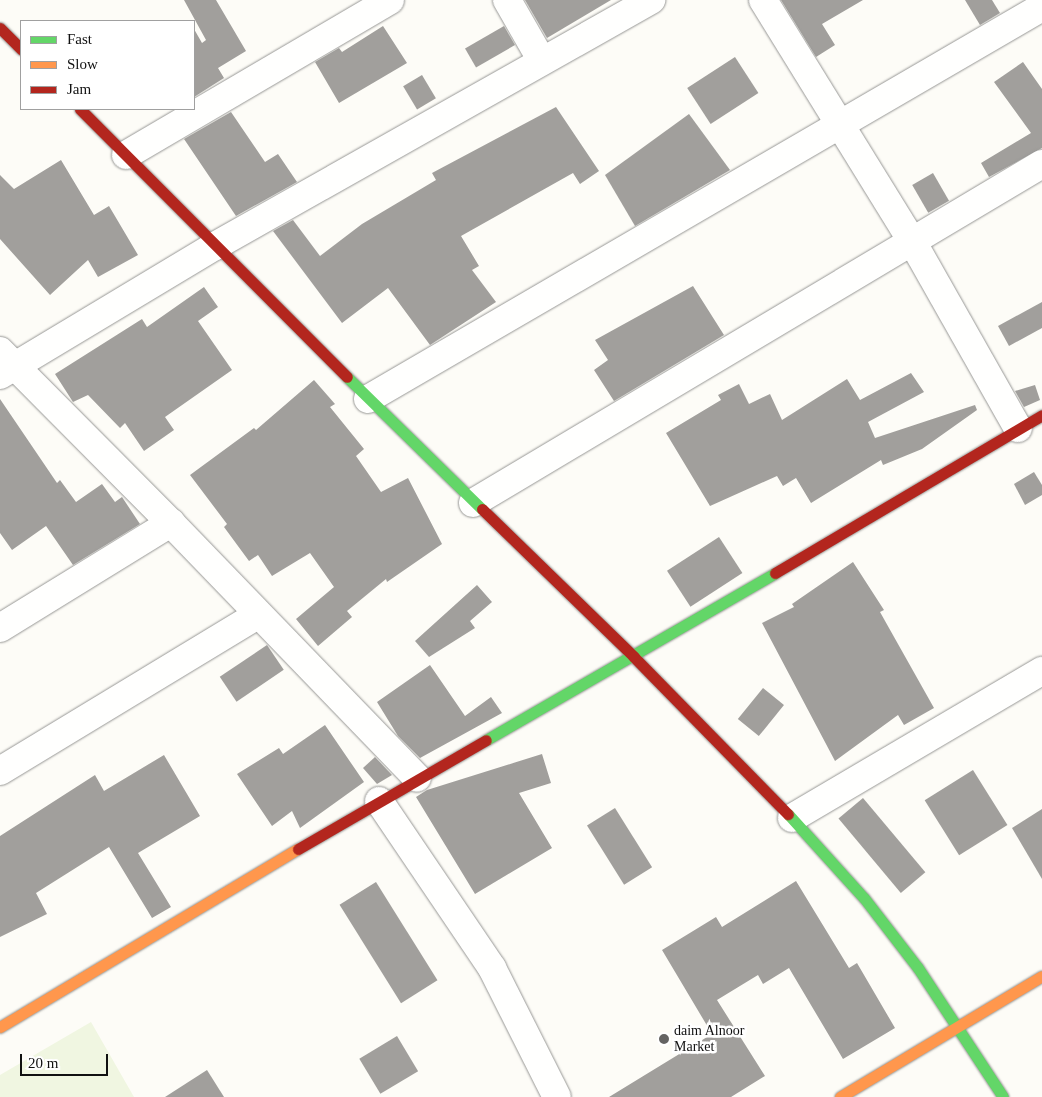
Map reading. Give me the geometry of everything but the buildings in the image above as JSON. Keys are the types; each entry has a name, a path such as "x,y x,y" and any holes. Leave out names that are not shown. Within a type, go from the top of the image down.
{"street":[{"path":"126,154 390,0"},
{"path":"507,0 542,61"},
{"path":"417,778 258,615 171,522 5,364 651,0"},
{"path":"763,0 842,124 912,241 1018,428"},
{"path":"368,399 1042,7"},
{"path":"0,28 20,48"},
{"path":"81,110 368,399 634,657 792,818 864,898 958,1025 1003,1097"},
{"path":"474,503 1042,164"},
{"path":"0,1028 417,778 634,657 1042,415"},
{"path":"0,628 171,522"},
{"path":"0,771 258,615"},
{"path":"792,818 1042,671"},
{"path":"379,801 492,968 557,1097"},
{"path":"840,1097 1042,976"}],"green space":[{"path":"91,1022 134,1097 0,1097 0,1075"}],"traffic: fast":[{"path":"347,377 482,509"},
{"path":"486,740 775,573"},
{"path":"788,814 864,898 918,968 1003,1097"}],"traffic: slow":[{"path":"0,1027 298,849"},
{"path":"840,1097 1042,976"}],"traffic: jam":[{"path":"0,28 20,48"},
{"path":"81,110 347,377"},
{"path":"775,573 1042,415"},
{"path":"482,509 634,657 788,814"},
{"path":"298,849 486,740"}],"place":[{"name":"daim Alnoor Market","path":"664,1039"}]}
